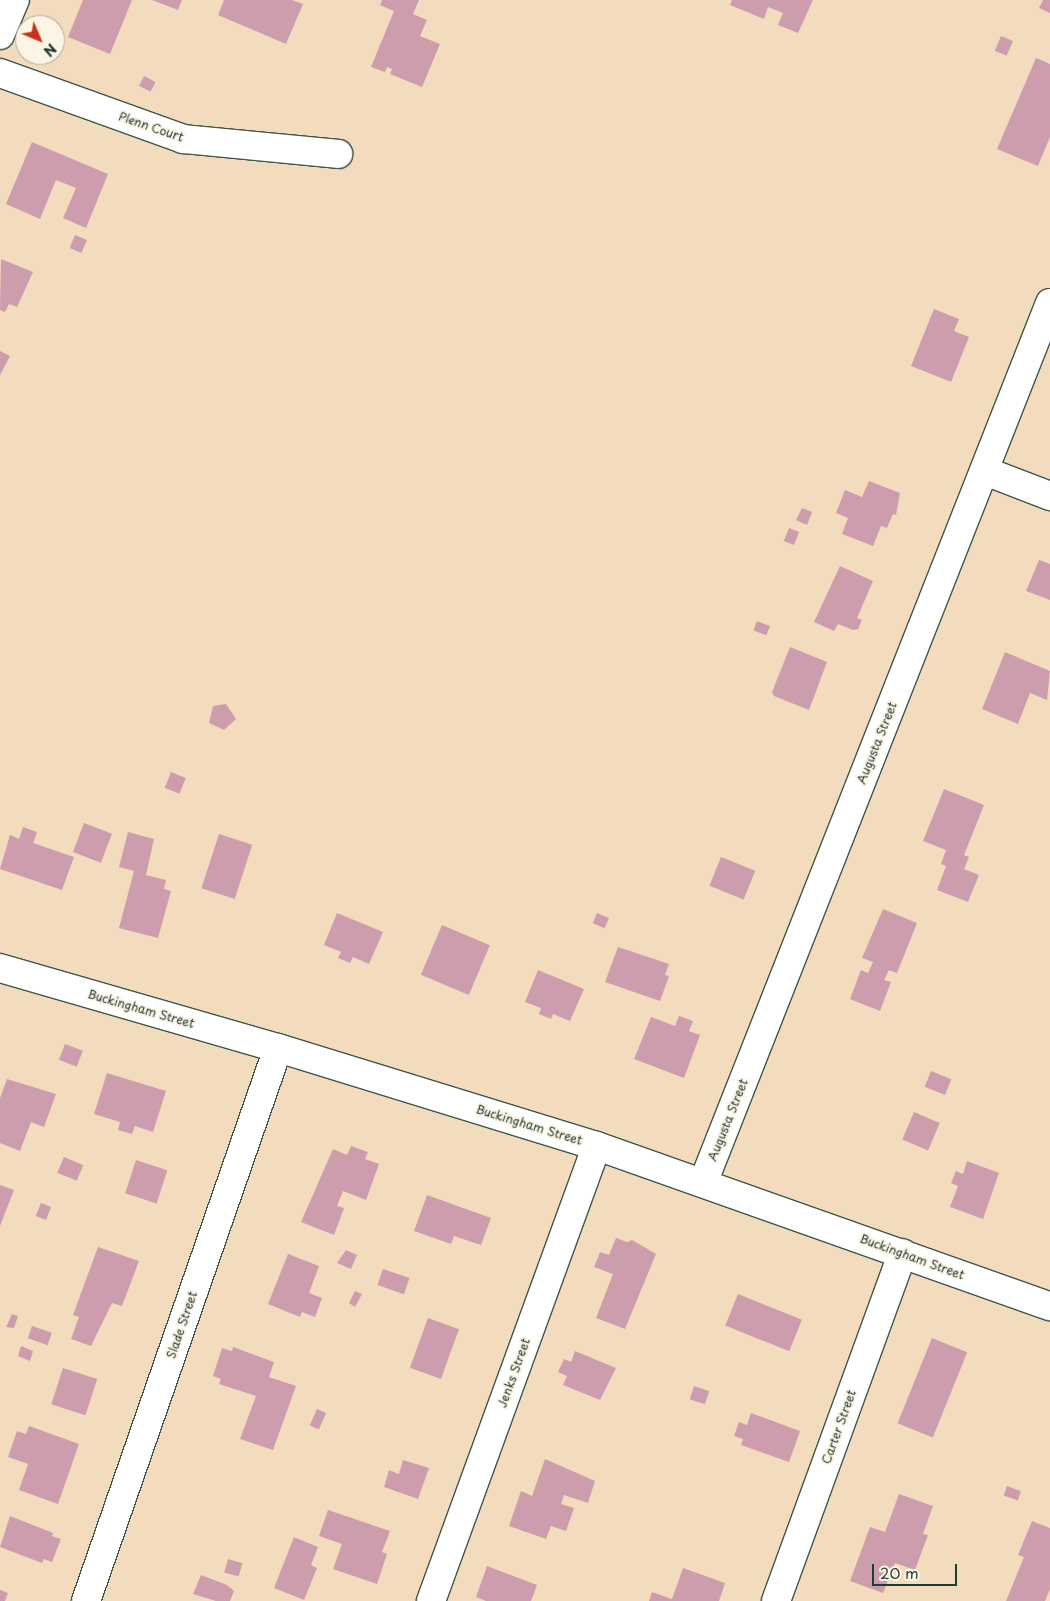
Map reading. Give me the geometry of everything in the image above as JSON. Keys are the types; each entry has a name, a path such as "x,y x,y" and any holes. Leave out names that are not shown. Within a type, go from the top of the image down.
{"street":[{"path":"0,36 15,0"},
{"name":"Plenn Court","path":"0,73 183,139 338,154"},
{"name":"Augusta Street","path":"703,1183 1050,303"},
{"path":"985,471 1050,496"},
{"name":"Buckingham Street","path":"0,968 278,1048 597,1146 1050,1306"},
{"name":"Slade Street","path":"86,1601 278,1048"},
{"name":"Jenks Street","path":"431,1601 597,1146"},
{"name":"Carter Street","path":"776,1601 903,1254"}],"building":[{"path":"83,0 132,0 110,54 68,37"},
{"path":"152,0 182,0 178,10"},
{"path":"224,0 292,0 303,4 286,44 218,15"},
{"path":"382,0 419,0 413,14 427,20 420,36 440,44 422,87 390,74 392,69 387,67 385,72 371,67 394,11 380,5"},
{"path":"732,0 813,0 798,33 778,25 783,13 768,7 764,19 730,5"},
{"path":"1043,0 1050,0 1050,13 1039,8"},
{"path":"1001,36 1013,41 1007,56 995,51"},
{"path":"1036,58 1050,64 1050,137 1038,166 997,149"},
{"path":"144,76 156,82 151,92 139,86"},
{"path":"32,142 108,174 86,228 63,218 76,188 56,180 40,219 6,204"},
{"path":"75,235 87,240 81,253 70,248"},
{"path":"1,259 33,272 17,307 9,304 5,312 0,310"},
{"path":"934,309 959,319 954,331 969,337 951,382 911,366"},
{"path":"0,351 10,356 0,375"},
{"path":"869,481 900,493 896,515 893,514 887,528 881,526 873,546 842,534 848,518 836,513 845,490 862,497"},
{"path":"802,508 812,512 807,525 796,520"},
{"path":"789,528 799,532 794,545 784,541"},
{"path":"1039,560 1050,564 1050,600 1026,591"},
{"path":"840,566 873,581 857,618 862,620 858,629 853,630 838,624 834,631 814,622"},
{"path":"757,621 770,626 766,635 753,630"},
{"path":"790,647 827,662 809,710 774,696 772,692"},
{"path":"1005,652 1050,671 1047,700 1030,693 1018,724 982,709"},
{"path":"226,704 236,719 224,730 209,723 213,706"},
{"path":"171,772 186,778 179,794 165,788"},
{"path":"944,789 984,805 964,855 969,857 964,869 979,875 968,902 937,890 946,866 941,864 946,850 923,841"},
{"path":"84,823 112,834 101,863 73,852"},
{"path":"23,827 37,832 33,843 74,857 62,890 0,869 10,835 19,839"},
{"path":"128,832 154,839 146,875 166,880 164,889 171,891 158,938 119,928 134,871 119,867"},
{"path":"219,834 252,845 235,899 201,888"},
{"path":"721,857 755,871 744,900 709,886"},
{"path":"883,909 917,923 897,973 889,970 884,980 891,982 880,1011 850,999 861,970 868,973 873,962 862,958"},
{"path":"337,913 383,932 369,964 353,957 350,963 338,958 341,952 324,945"},
{"path":"597,913 609,918 605,928 593,923"},
{"path":"442,925 490,945 469,995 421,975"},
{"path":"618,947 669,964 665,975 669,976 660,1001 605,982"},
{"path":"538,970 584,989 570,1021 553,1014 551,1019 539,1014 541,1008 525,1002"},
{"path":"679,1016 693,1021 689,1031 700,1035 684,1078 634,1059 651,1017 675,1026"},
{"path":"65,1044 83,1051 77,1067 59,1060"},
{"path":"931,1071 951,1079 945,1095 925,1087"},
{"path":"107,1073 166,1091 153,1132 135,1126 132,1134 118,1130 120,1122 94,1114"},
{"path":"7,1079 56,1094 44,1127 31,1122 20,1151 0,1143 0,1098"},
{"path":"914,1112 940,1123 928,1151 902,1140"},
{"path":"351,1146 368,1152 365,1159 379,1164 366,1200 343,1191 337,1206 344,1208 334,1235 301,1222 333,1149 347,1155"},
{"path":"64,1157 83,1165 77,1181 57,1173"},
{"path":"136,1160 167,1170 157,1203 125,1193"},
{"path":"967,1161 999,1173 983,1219 950,1207 958,1186 951,1183 956,1171 963,1174"},
{"path":"0,1185 14,1190 0,1226"},
{"path":"427,1195 491,1218 481,1245 454,1236 451,1244 414,1231"},
{"path":"41,1203 51,1207 46,1220 36,1216"},
{"path":"616,1238 627,1242 632,1240 656,1254 625,1329 596,1318 613,1274 594,1267 600,1252 609,1255"},
{"path":"98,1247 139,1261 122,1306 112,1303 91,1346 71,1339 79,1317 73,1315"},
{"path":"346,1250 357,1255 351,1269 337,1263"},
{"path":"288,1254 319,1266 309,1293 322,1298 315,1317 302,1312 300,1317 268,1304"},
{"path":"383,1269 409,1278 404,1294 377,1285"},
{"path":"355,1291 362,1294 355,1307 349,1303"},
{"path":"738,1294 802,1320 789,1351 725,1326"},
{"path":"12,1314 18,1316 14,1328 6,1327"},
{"path":"428,1318 459,1329 441,1379 410,1368"},
{"path":"32,1326 52,1333 48,1345 28,1338"},
{"path":"932,1338 967,1352 933,1438 898,1423"},
{"path":"21,1346 33,1351 30,1361 18,1356"},
{"path":"233,1347 274,1362 269,1377 296,1386 273,1450 240,1439 256,1396 219,1384 221,1379 213,1376 222,1348 232,1351"},
{"path":"575,1351 616,1368 600,1400 563,1385 567,1376 558,1372 564,1359 571,1362"},
{"path":"63,1368 97,1379 85,1415 51,1404"},
{"path":"694,1386 709,1391 705,1404 690,1399"},
{"path":"317,1409 326,1413 319,1430 310,1425"},
{"path":"751,1413 800,1431 789,1462 741,1445 743,1439 734,1436 739,1422 747,1425"},
{"path":"29,1426 79,1444 58,1504 19,1490 28,1464 8,1457 17,1431 26,1434"},
{"path":"545,1459 595,1481 588,1503 564,1495 561,1504 574,1508 566,1531 551,1526 546,1539 509,1526 521,1491 532,1496"},
{"path":"403,1460 429,1468 418,1499 384,1487 389,1470 399,1474"},
{"path":"1007,1486 1021,1491 1018,1501 1004,1495"},
{"path":"899,1494 933,1506 923,1534 928,1535 915,1570 895,1563 883,1593 850,1581 870,1527 885,1532"},
{"path":"328,1510 390,1531 382,1552 387,1554 377,1584 333,1569 342,1544 319,1536"},
{"path":"10,1516 53,1533 52,1536 61,1539 52,1562 44,1559 42,1563 0,1547"},
{"path":"1032,1521 1050,1528 1050,1589 1045,1601 1006,1601 1024,1557 1018,1555"},
{"path":"294,1537 318,1547 311,1565 317,1568 304,1600 274,1588"},
{"path":"228,1559 242,1563 239,1577 224,1572"},
{"path":"487,1566 537,1585 531,1601 486,1601 476,1597"},
{"path":"683,1568 725,1583 719,1601 649,1601 652,1592 672,1599"},
{"path":"201,1575 227,1585 234,1591 230,1601 216,1601 193,1594"},
{"path":"0,1590 8,1593 5,1601 0,1601"}]}
